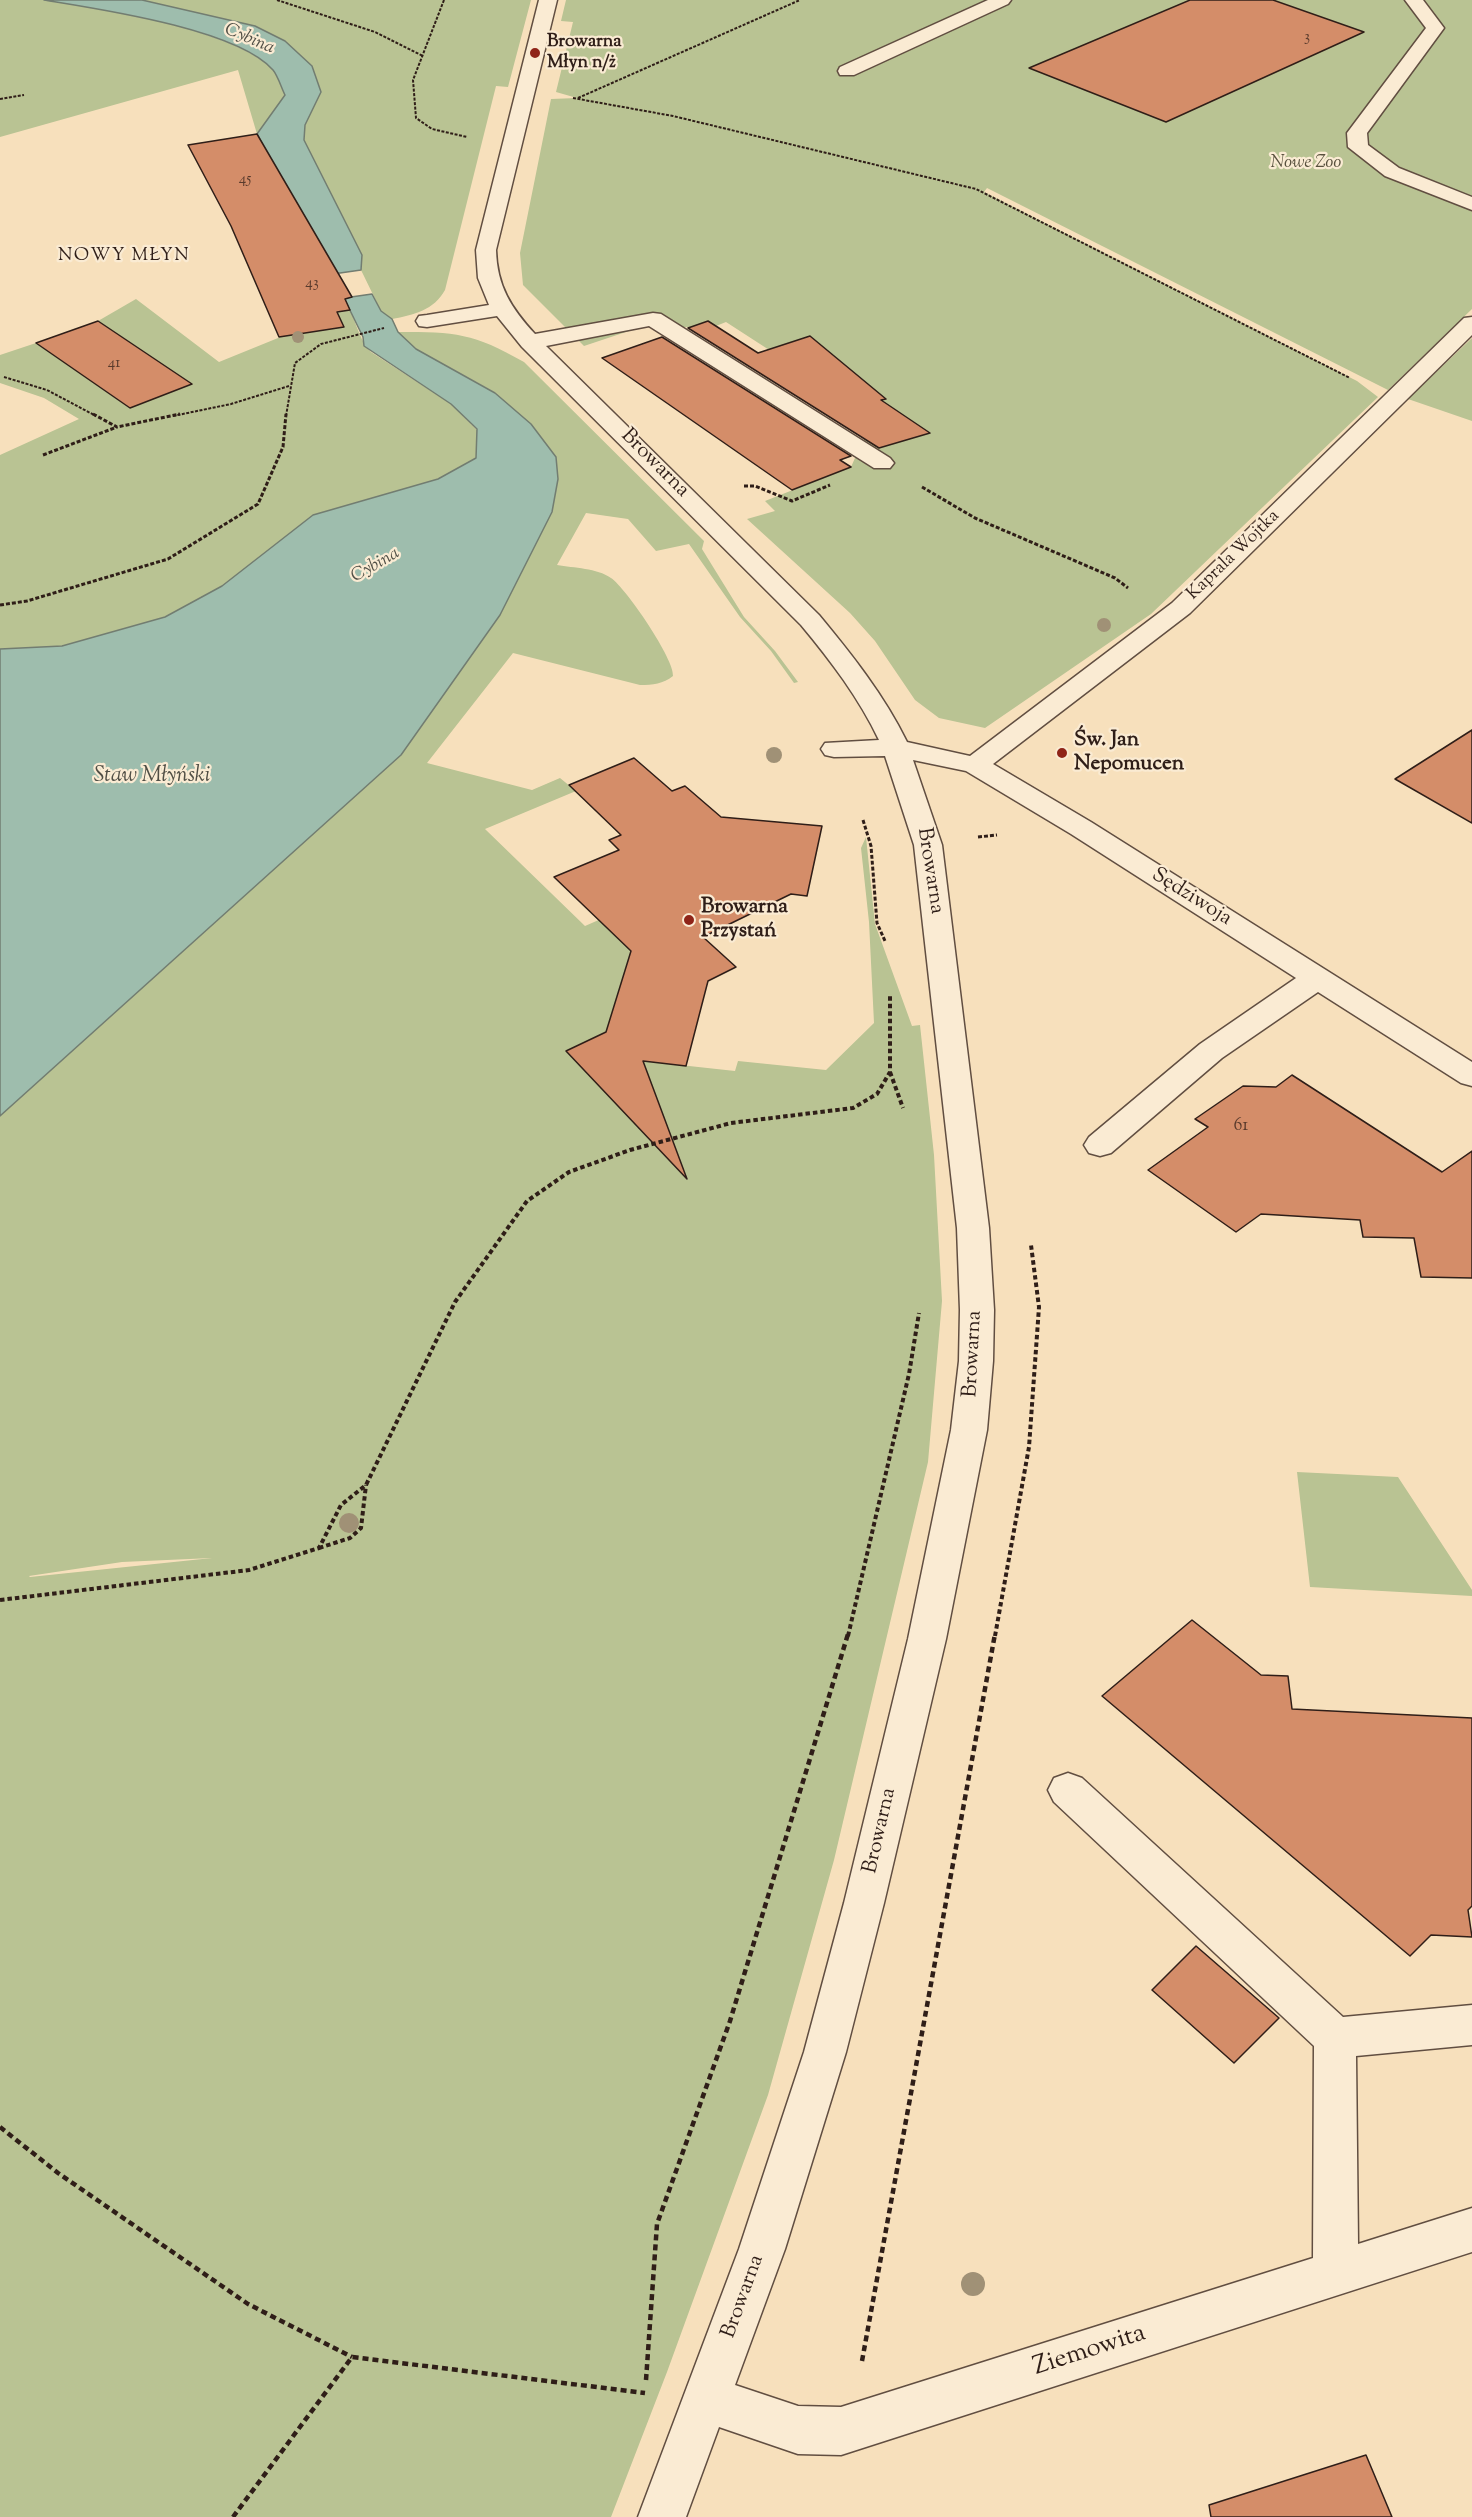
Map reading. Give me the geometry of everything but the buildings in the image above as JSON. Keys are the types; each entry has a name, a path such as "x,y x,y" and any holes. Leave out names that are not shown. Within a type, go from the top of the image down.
{"street":[{"name":"Browarna","path":"548,0 486,250 485,271 489,289 502,309 530,342 774,583 830,644 861,685 896,748 928,845 973,1228 976,1361 969,1430 927,1639 825,2052 762,2249 662,2517"},
{"path":"847,71 1002,0"},
{"path":"1414,0 1435,28 1357,133 1358,147 1392,172 1472,204"},
{"path":"427,321 502,309"},
{"path":"530,342 652,319 882,463"},
{"name":"Kaprala Wojtka","path":"975,765 1182,608 1472,323"},
{"name":"Sędziwoja","path":"834,749 896,748 975,765 1081,828 1472,1076"},
{"path":"1100,1145 1211,1052 1317,978"},
{"path":"1068,1790 1335,2038 1336,2274"},
{"path":"1335,2038 1472,2025"},
{"name":"Ziemowita","path":"707,2399 798,2430 842,2431 1472,2230"}],"path":[{"path":"277,0 375,32 423,56"},
{"path":"444,0 413,81 416,118 432,129 469,138"},
{"path":"800,0 577,98 673,116 976,189 1357,381 1370,393 1391,403"},
{"path":"0,99 24,95"},
{"path":"0,606 27,601 168,559 258,504 283,447 289,386 295,363 321,344 360,332 395,326"},
{"path":"4,377 47,390 117,427"},
{"path":"43,455 117,427 231,404 289,386"},
{"path":"689,499 733,486 755,486 792,501 882,463 975,518 1115,578 1141,599 1158,626"},
{"path":"890,989 890,1072 906,1117"},
{"path":"0,1600 249,1570 350,1538 361,1528 366,1485 455,1302 527,1201 569,1172 630,1150 731,1123 853,1108 877,1094 890,1072"},
{"path":"645,2393 657,2224 730,2021 849,1632 909,1374 920,1306"},
{"path":"319,1548 341,1505 366,1485"},
{"path":"0,2127 58,2173 248,2304 352,2357 707,2399"},
{"path":"233,2517 352,2357"}],"green space":[{"path":"0,0 46,0 70,3 132,15 200,33 255,56 273,70 285,95 257,134 238,70 0,137"},
{"path":"142,0 531,0 508,87 496,86 445,290 435,302 416,313 392,319 381,311 361,270 362,255 304,140 305,125 321,92 255,26"},
{"name":"Nowe Zoo","path":"566,0 1472,0 1472,309 1388,390 987,188 984,192 1357,381 1378,397 1151,614 985,728 939,718 915,700 875,641 850,613 747,519 775,511 765,501 851,467 863,440 881,433 848,401 726,322 716,326 708,321 691,327 641,327 584,346 523,285 520,253 551,99 577,98 556,92 573,22 561,21"},
{"path":"136,299 219,362 283,336 344,327 337,312 350,310 371,352 451,404 477,430 476,458 438,479 313,515 222,586 165,617 62,646 0,649 0,455 79,419 44,398 0,383 0,355 36,343 130,408 191,384 98,321"},
{"path":"398,332 464,336 491,345 524,362 704,541 702,549 744,617 775,651 798,682 794,683 771,651 740,617 689,544 656,551 628,519 586,513 557,565 599,572 618,584 638,609 658,641 672,668 673,676 658,684 640,685 513,653 427,763 532,790 560,778 576,791 485,829 585,926 626,908 634,941 606,1032 566,1051 595,1082 634,1060 735,1071 738,1061 826,1070 874,1023 869,922 861,848 866,837 875,924 912,1026 920,1025 934,1155 942,1301 928,1462 834,1860 768,2095 667,2372 611,2517 0,2517 0,1116 401,755 496,393 416,349","holes":["212,1558 30,1577 122,1562"]},
{"path":"1472,338 1472,421 1408,399"},
{"path":"1297,1472 1398,1477 1472,1590 1472,1596 1310,1587"}],"water":[{"name":"Cybina","path":"44,0 142,0 255,26 285,41 312,66 321,92 305,125 304,140 362,255 361,270 333,274 257,134 285,95 273,70 255,56 230,43 199,32 131,15"},
{"name":"Staw Młyński","path":"372,294 381,311 392,319 398,332 416,349 495,393 531,424 556,457 558,479 552,512 500,615 401,755 0,1116 0,649 62,646 165,617 222,586 313,515 438,479 476,458 477,429 451,404 364,346 363,337 344,298"}],"place":[{"name":"Browarna Młyn n/ż","path":"535,53"},
{"name":"Św. Jan Nepomucen","path":"1062,753"},
{"name":"Browarna Przystań","path":"689,920"}],"district":[{"name":"NOWY MŁYN","path":"124,257"}]}
